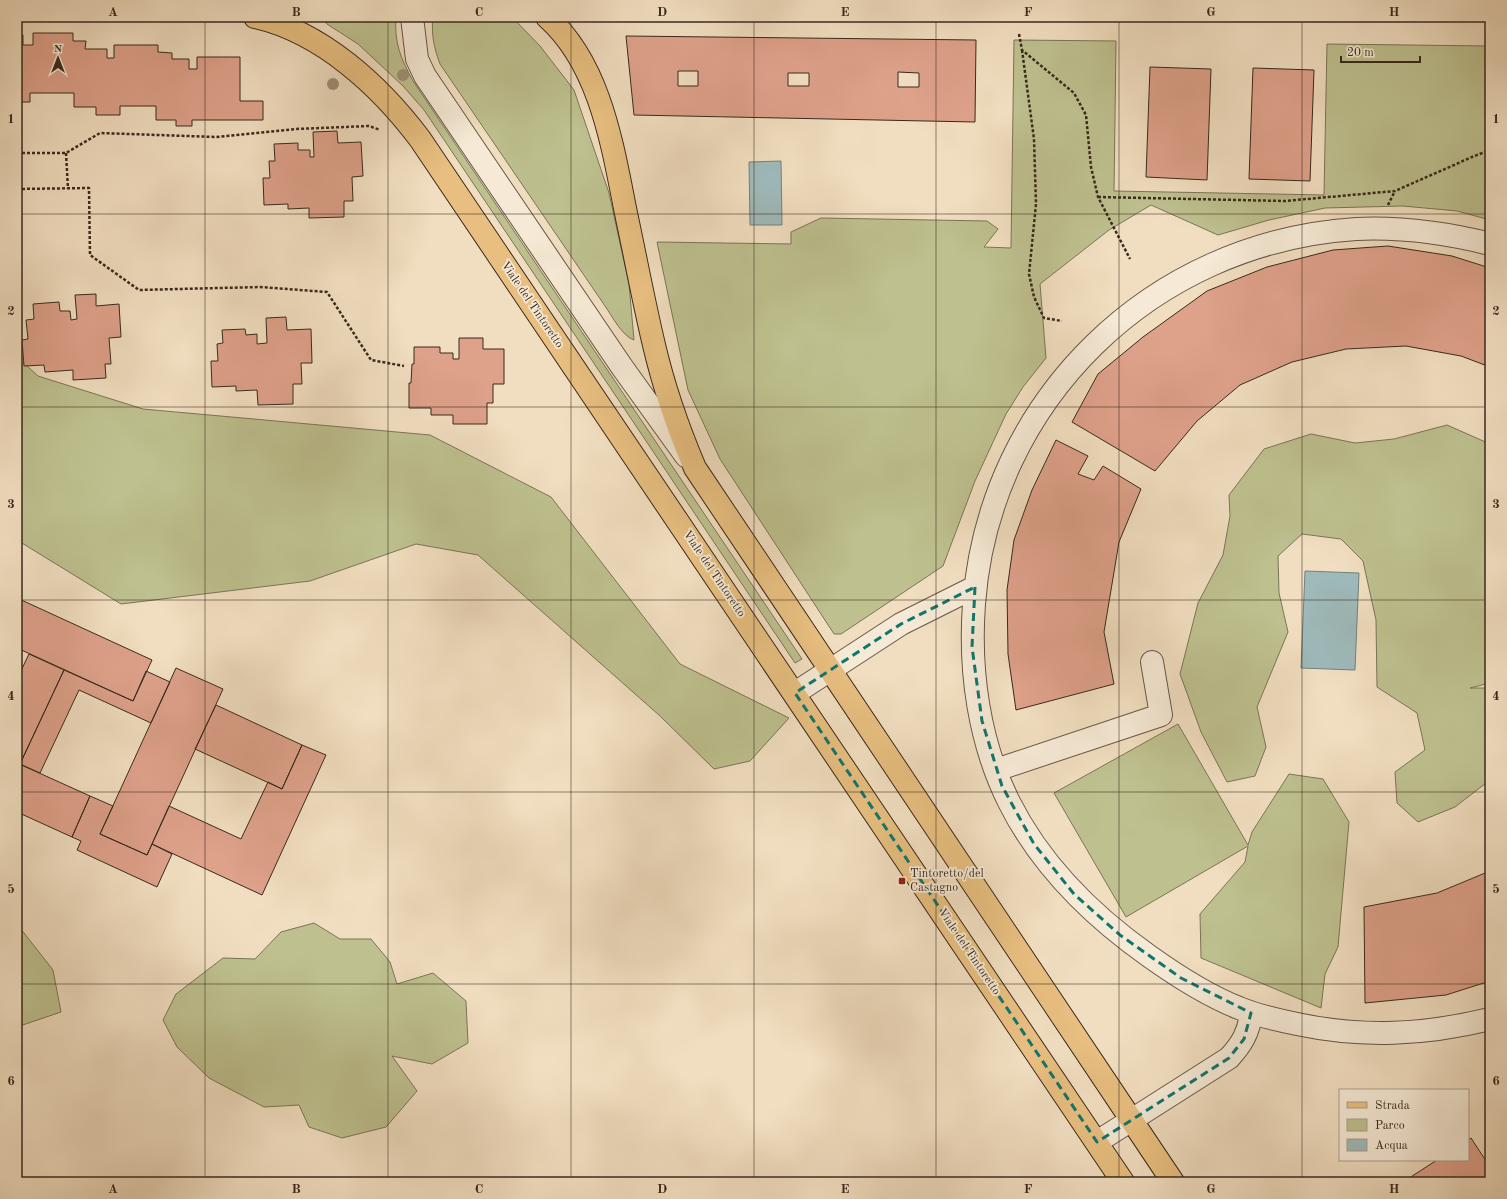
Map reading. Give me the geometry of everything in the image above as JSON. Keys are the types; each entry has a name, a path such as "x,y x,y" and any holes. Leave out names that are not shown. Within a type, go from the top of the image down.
{"main road":[{"name":"Viale del Tintoretto","path":"255,17 295,30 318,43 360,75 410,125 1124,1182"},
{"path":"547,17 561,32 585,68 599,102 621,189 664,387 695,468 1173,1182"}],"street":[{"path":"412,17 417,59 425,76 622,367 695,468"},
{"path":"1490,244 1446,235 1402,230 1357,229 1320,233 1283,240 1230,257 1185,278 1144,303 1108,332 1085,354 1052,393 1029,426 995,499 984,537 975,587 972,621 975,678 982,721 996,770 1009,802 1034,844 1058,876 1084,905 1120,935 1181,978 1218,999 1251,1013 1324,1029 1383,1034 1445,1028 1490,1019"},
{"path":"795,693 901,624 975,587"},
{"path":"996,770 1161,715 1152,662"},
{"path":"1097,1142 1229,1058 1244,1039 1250,1025 1251,1013"}],"path":[{"path":"1019,34 1034,140 1036,204 1029,274 1034,297 1044,318 1062,321"},
{"path":"1022,50 1074,93 1086,115 1091,167 1098,197 1130,259"},
{"path":"17,153 66,154 100,133 216,137 296,129 369,126 383,131"},
{"path":"1098,197 1285,202 1395,191 1472,156 1490,150"},
{"path":"66,154 68,189"},
{"path":"17,189 89,188 90,255 139,290 260,287 327,292 371,360 404,366"}],"highlighted area":[{"path":"975,587 972,647 982,721 1002,786 1034,844 1074,894 1120,935 1181,978 1251,1013 1244,1039 1229,1058 1097,1142 795,693 901,624"}],"green space":[{"path":"343,17 396,17 397,43 413,81 802,659 795,663 424,110 403,86 358,44 327,24 325,21"},
{"path":"433,17 512,17 540,46 574,90 609,193 629,284 634,340 625,334 618,325 440,64 436,52 432,29"},
{"path":"1014,40 1116,41 1114,191 1324,195 1327,44 1490,46 1490,220 1457,211 1403,206 1325,208 1269,220 1218,235 1151,205 1109,230 1040,284 1046,358 1023,387 1006,414 975,481 943,566 841,634 834,634 720,459 688,390 657,242 791,244 791,232 821,218 987,221 998,229 984,247 1011,248"},
{"path":"17,357 38,376 143,409 430,435 551,497 680,664 789,718 750,761 714,769 660,716 478,555 416,544 310,581 121,604 17,540"},
{"path":"1447,425 1490,444 1490,683 1470,688 1490,688 1490,780 1455,807 1418,822 1397,803 1395,772 1425,750 1417,713 1377,687 1376,620 1363,561 1341,539 1302,534 1278,556 1279,593 1288,632 1257,707 1266,747 1255,776 1227,782 1201,732 1180,674 1198,603 1223,555 1230,516 1229,495 1264,449 1311,434 1355,443 1394,439"},
{"path":"1178,724 1248,845 1252,832 1289,774 1323,779 1349,822 1338,947 1325,974 1321,1008 1201,958 1200,914 1245,862 1248,846 1126,917 1054,793"},
{"path":"314,923 340,939 371,939 390,962 397,984 433,973 466,1001 468,1043 432,1064 392,1056 417,1091 386,1127 342,1138 309,1127 299,1105 264,1107 209,1078 177,1047 163,1020 176,994 223,958 255,959 281,932"},
{"path":"17,924 53,970 61,1012 17,1027"}],"water":[{"path":"781,161 782,225 750,225 749,162"},
{"path":"1305,571 1359,573 1355,670 1301,668"}],"building":[{"path":"33,33 73,33 73,41 86,41 85,49 107,49 107,58 114,58 114,45 158,45 158,52 172,53 172,59 189,59 189,69 197,69 197,57 240,57 240,101 263,101 263,120 192,120 192,126 176,126 176,120 156,120 156,106 120,106 120,115 96,115 96,107 74,107 74,93 30,93 30,102 17,102 17,35 23,35 23,45 33,45"},
{"path":"626,36 976,40 975,122 634,115","holes":["678,71 698,71 698,86 678,86","898,72 919,73 919,87 898,87","788,73 809,73 809,86 788,86"]},
{"path":"1150,67 1211,69 1207,180 1146,177"},
{"path":"1253,68 1314,70 1310,181 1249,179"},
{"path":"337,131 338,143 361,142 363,176 352,177 353,201 344,201 344,217 309,218 309,208 288,209 288,204 264,205 263,178 270,178 269,161 275,161 274,144 298,143 298,150 310,150 310,157 314,157 313,132"},
{"path":"1388,246 1452,256 1490,268 1490,367 1461,356 1406,346 1346,349 1292,362 1240,385 1197,421 1155,471 1072,422 1098,374 1143,337 1207,291 1267,267 1333,250"},
{"path":"96,294 96,306 119,304 121,337 109,338 111,364 105,364 106,378 73,380 73,370 45,372 44,365 24,366 22,340 28,339 26,320 34,319 33,304 59,302 60,311 70,311 71,320 77,319 75,295"},
{"path":"286,317 287,330 311,329 312,363 301,363 302,384 293,384 293,404 258,405 257,390 236,391 236,386 212,387 211,361 218,361 217,344 223,343 222,330 245,329 246,335 257,334 257,344 267,343 266,318"},
{"path":"459,338 483,338 483,349 504,349 504,384 493,384 493,403 487,403 487,424 453,424 453,415 431,415 431,408 409,408 409,383 411,383 412,364 414,364 414,347 440,347 440,353 453,353 453,359 459,359"},
{"path":"1056,440 1088,456 1078,474 1094,480 1103,466 1141,489 1119,542 1104,632 1114,684 1016,710 1008,654 1007,590 1014,540 1032,490"},
{"path":"17,598 152,660 133,701 17,648"},
{"path":"29,654 64,670 20,764 17,763 17,679"},
{"path":"176,668 223,689 147,855 100,834"},
{"path":"64,670 133,701 146,671 170,682 151,723 79,690 40,773 20,764"},
{"path":"216,705 302,745 282,789 195,749"},
{"path":"302,745 326,755 262,895 152,844 169,806 241,839 268,782 282,789"},
{"path":"17,763 90,796 72,837 17,812"},
{"path":"90,796 113,806 100,834 147,855 152,844 172,854 157,887 77,850 81,841 72,837"},
{"path":"1490,871 1490,981 1446,995 1365,1003 1364,907 1437,893"},
{"path":"1471,1138 1490,1167 1490,1182 1403,1182 1435,1161 1469,1161 1469,1139"}],"place":[{"name":"Tintoretto/del Castagno","path":"902,881"}]}
